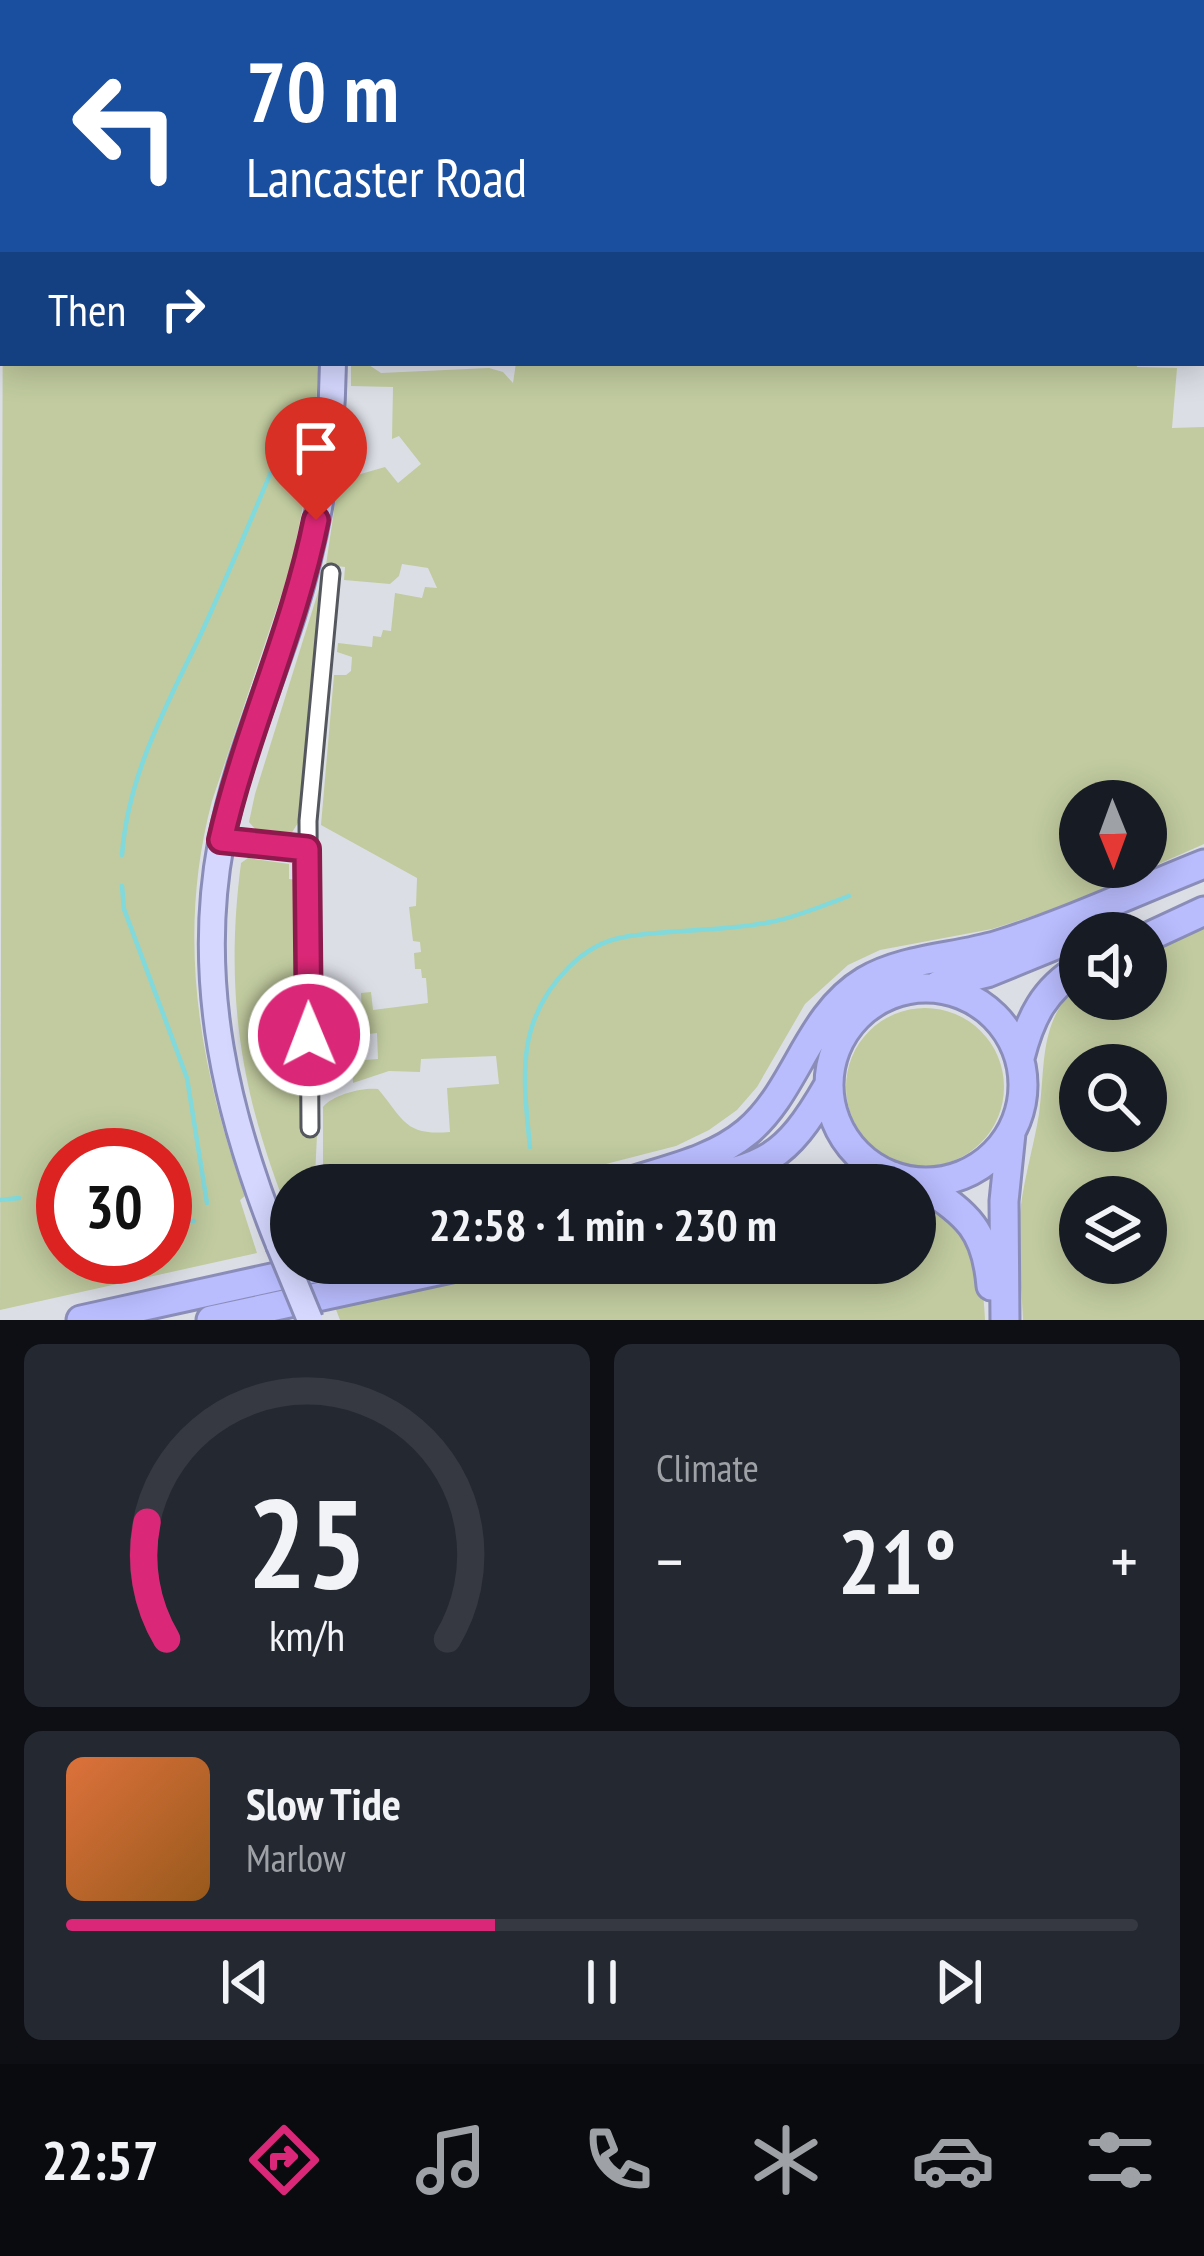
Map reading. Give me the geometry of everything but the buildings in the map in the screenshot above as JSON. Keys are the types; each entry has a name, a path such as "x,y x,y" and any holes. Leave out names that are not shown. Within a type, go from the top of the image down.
{"highway":[{"path":"690,1164 747,1132 784,1089 829,1013 864,982 896,968 1018,938 1204,864"},
{"path":"1132,912 1204,880"},
{"path":"1167,928 1204,911"},
{"path":"757,1164 777,1155 798,1136 828,1086 837,1043 865,1008 905,989 987,973 1059,943"},
{"path":"1005,1320 1004,1201 1011,1133 1023,1096 1020,1058 1043,1000 1059,981"},
{"path":"928,987 948,989 986,1007 1020,1058"},
{"path":"828,1086 833,1115 846,1141 872,1164"},
{"path":"936,1177 962,1175 998,1151 1011,1133"},
{"path":"936,1196 963,1212 977,1229 989,1265 994,1320"},
{"path":"81,1320 270,1278"},
{"path":"211,1320 377,1284"}],"main road":[{"path":"310,1320 237,1127 218,1038 211,942 221,840 311,547 325,472 333,366"}],"street":[{"path":"310,1128 307,849 331,572"},
{"path":"221,840 307,849"},
{"path":"277,1036 309,1035"}],"green space":[{"path":"3,366 319,366 311,466 291,566 212,801 196,902 194,951 205,1050 245,1196 240,1200 257,1253 192,1267 192,1128 36,1128 36,1284 117,1284 0,1310"},
{"path":"351,366 370,366 381,373 489,368 503,372 513,383 516,366 1177,368 1172,428 1204,427 1204,844 1167,860 1167,780 1059,780 1059,888 1105,888 992,929 880,950 848,965 805,1004 757,1087 737,1110 709,1130 676,1146 606,1164 323,1164 323,1107 333,1099 378,1089 407,1124 423,1131 450,1132 447,1088 499,1084 496,1056 421,1059 420,1072 389,1071 353,1083 352,1061 378,1059 377,1033 345,1037 344,1018 362,1016 361,993 371,992 373,1010 428,1003 426,978 421,969 415,969 414,953 421,952 420,942 413,941 409,907 416,906 417,878 321,825 334,675 351,671 352,657 337,652 338,643 372,647 373,636 391,631 395,593 422,598 425,587 437,588 428,568 402,564 399,576 390,584 344,580 345,567 326,565 338,483 385,467 398,483 421,464 399,436 392,439 393,387 351,386"},
{"path":"320,586 324,587 301,818 291,834 255,829 249,822 255,794"},
{"path":"248,858 289,864 289,879 300,880 302,1016 295,1025 263,1028 264,1043 293,1042 301,1049 302,1135 317,1135 316,1164 270,1164 249,1088 236,1002 241,863"},
{"path":"1204,922 1204,1320 1023,1320 1020,1211 1044,1060 1059,1009 1059,1020 1167,1020 1167,939"},
{"path":"910,1009 940,1009 969,1021 991,1043 1003,1072 1003,1102 991,1131 969,1153 940,1165 907,1164 881,1153 859,1131 847,1102 847,1072 859,1043 881,1021"},
{"path":"936,1211 949,1220 970,1248 981,1282 985,1320 340,1320 335,1307 434,1284 936,1284"}],"waterway":[{"path":"122,855 132,797 150,743 276,460"},
{"path":"122,886 124,909 187,1078 207,1203"},
{"path":"530,1147 525,1074 531,1029 552,987 581,956 616,939 771,922 849,896"},
{"path":"0,1200 19,1198"}],"route":[{"path":"309,1035 307,849 221,840 305,573 316,520"}]}
